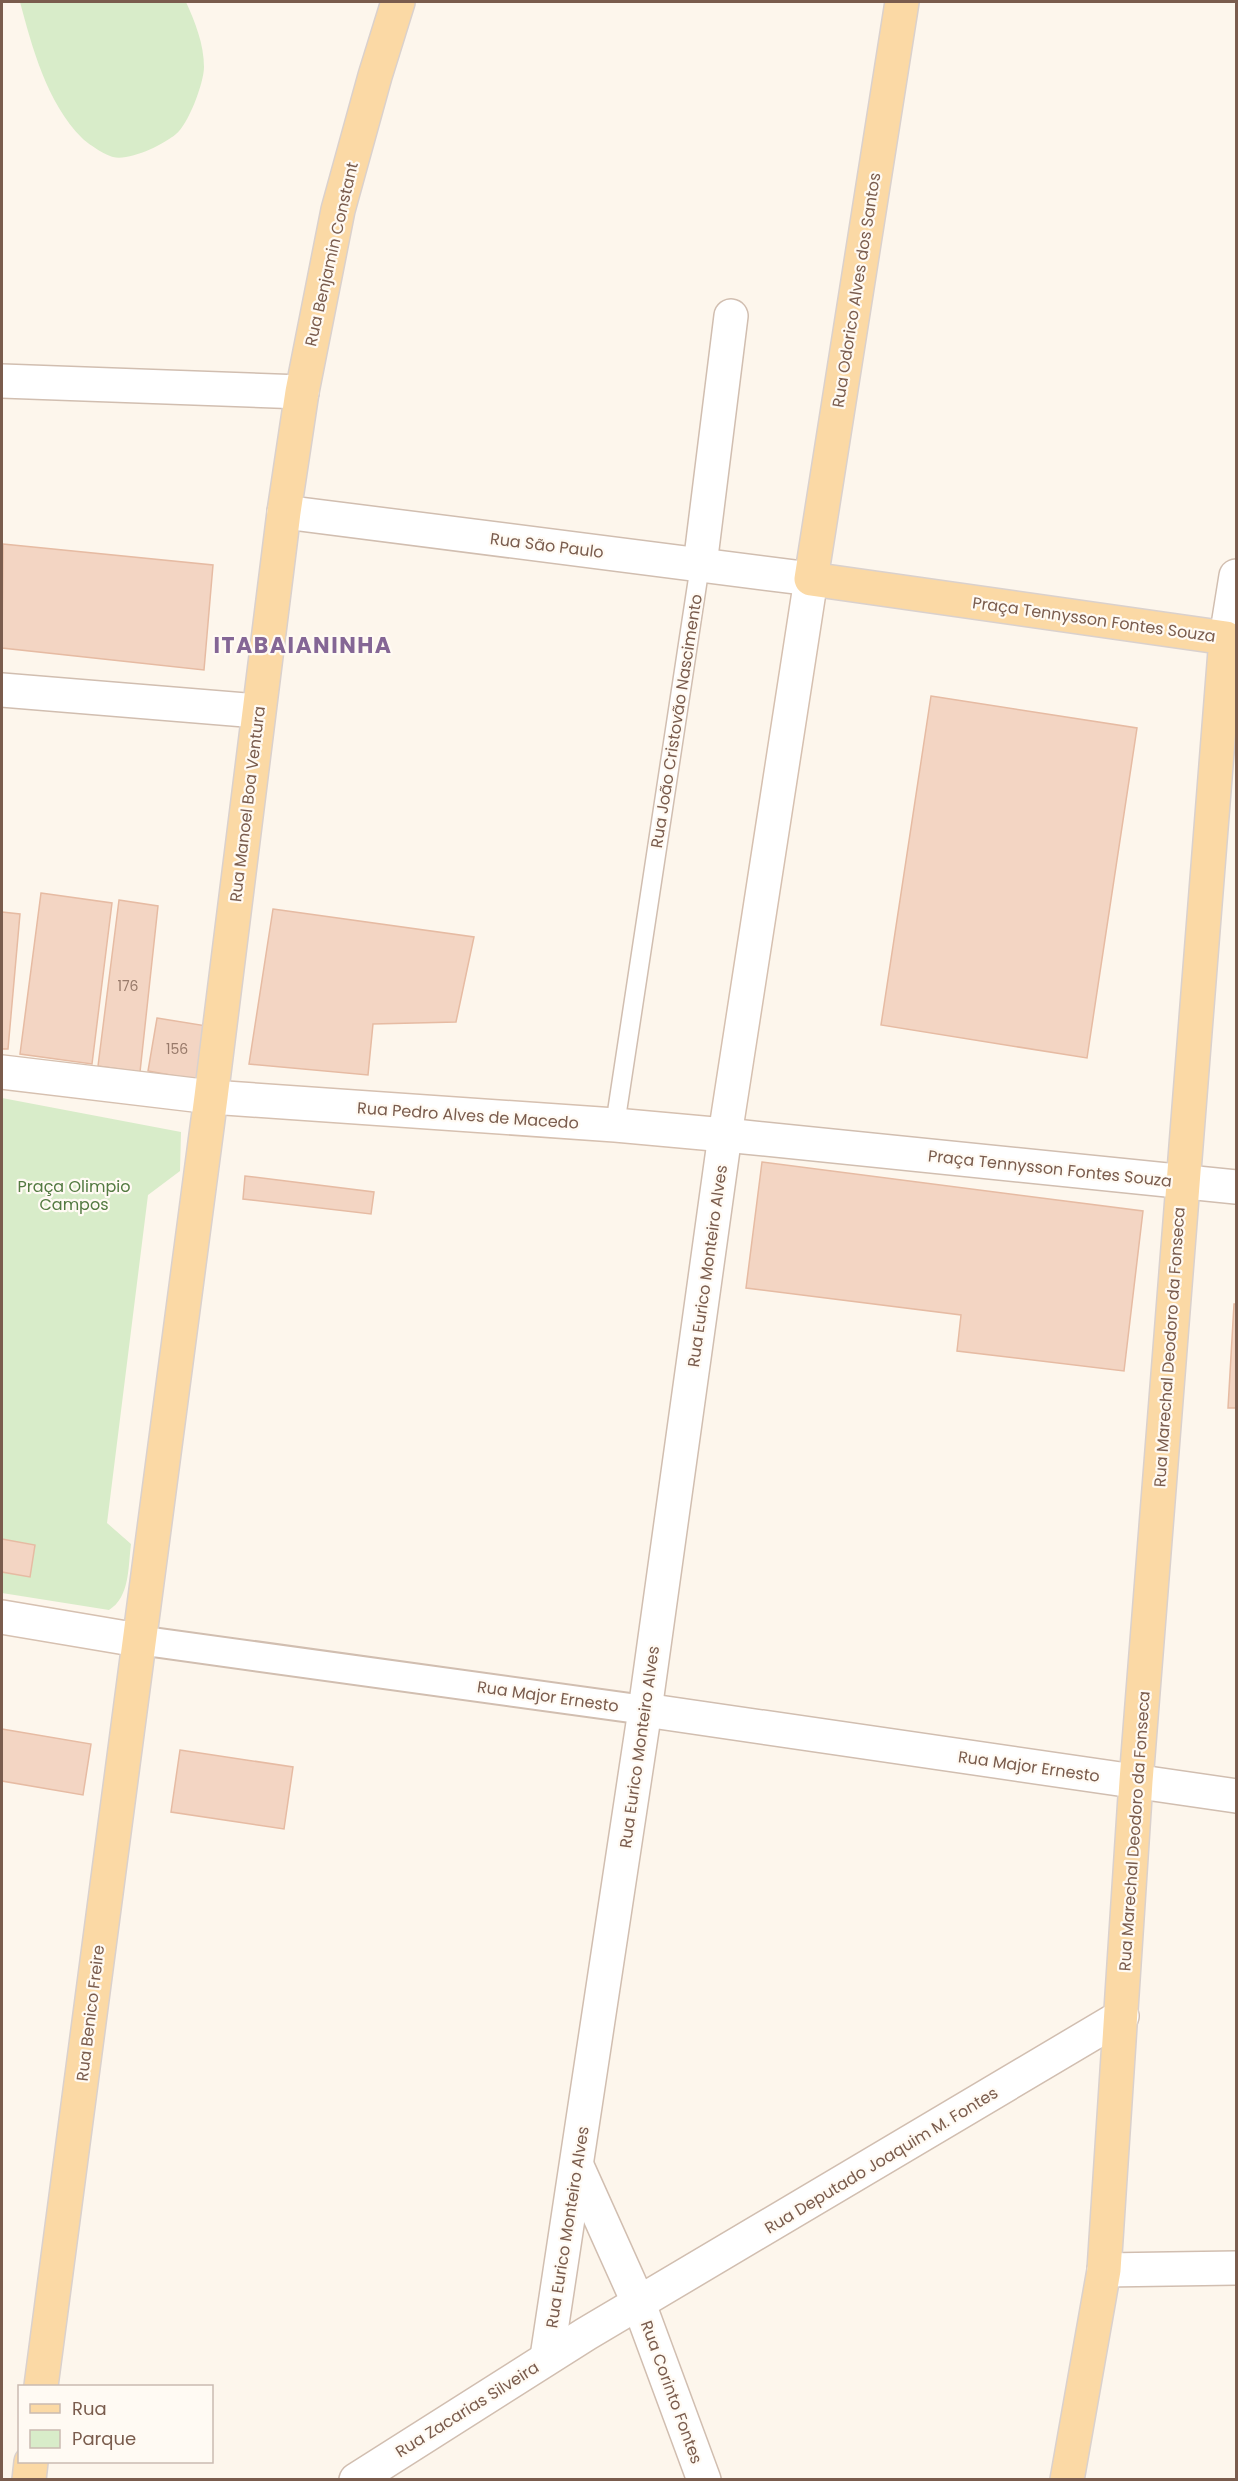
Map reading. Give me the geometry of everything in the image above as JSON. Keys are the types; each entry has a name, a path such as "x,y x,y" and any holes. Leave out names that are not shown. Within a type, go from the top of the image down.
{"main road":[{"name":"Rua Benjamin Constant","path":"284,512 302,392 338,210 375,76 399,2"},
{"name":"Rua Odorico Alves dos Santos","path":"810,579 902,2"},
{"name":"Rua Manoel Boa Ventura","path":"211,1097 284,512"},
{"name":"Praça Tennysson Fontes Souza","path":"810,579 1226,638 1228,704 1181,1181"},
{"path":"138,1640 211,1097"},
{"name":"Rua Marechal Deodoro da Fonseca","path":"1067,2480 1104,2270 1136,1781 1181,1181"},
{"name":"Rua Benico Freire","path":"41,2385 138,1640"},
{"path":"29,2480 31,2463"}],"street":[{"name":"Rua João Cristovão Nascimento","path":"700,565 731,316"},
{"path":"2,381 302,392"},
{"name":"Rua São Paulo","path":"284,512 810,579"},
{"path":"1226,638 1236,576"},
{"path":"725,1135 810,579"},
{"path":"2,690 258,711"},
{"path":"2,1072 211,1097"},
{"name":"Rua Pedro Alves de Macedo","path":"211,1097 615,1125 725,1135"},
{"name":"Praça Tennysson Fontes Souza","path":"725,1135 1181,1181"},
{"name":"Rua Eurico Monteiro Alves","path":"548,2358 645,1710 725,1135"},
{"path":"1181,1181 1236,1187"},
{"path":"2,1617 138,1640"},
{"name":"Rua Major Ernesto","path":"138,1640 645,1710 1236,1796"},
{"name":"Rua Deputado Joaquim M. Fontes","path":"548,2358 1122,2016"},
{"name":"Rua Corinto Fontes","path":"577,2166 639,2304 704,2480"},
{"path":"1104,2270 1236,2268"},
{"name":"Rua Zacarias Silveira","path":"356,2480 548,2358"}],"lane":[{"name":"Rua João Cristovão Nascimento","path":"615,1125 700,565"}],"green space":[{"path":"20,2 186,2 201,42 204,67 194,103 181,129 155,147 120,158 106,154 85,140 70,124 50,91 42,74"},
{"name":"Praça Olimpio Campos","path":"2,1098 181,1132 180,1171 148,1195 107,1523 131,1544 127,1581 121,1597 109,1610 2,1593"}],"building":[{"path":"3,544 213,565 204,670 2,648"},
{"path":"931,696 1137,728 1087,1058 881,1025"},
{"path":"41,893 112,903 92,1064 20,1054"},
{"path":"119,900 158,906 140,1072 98,1066"},
{"path":"273,909 474,937 456,1022 373,1024 368,1075 249,1064"},
{"path":"2,912 20,914 8,1049 2,1049"},
{"path":"157,1018 207,1026 198,1080 148,1071"},
{"path":"762,1162 1143,1211 1124,1371 957,1351 961,1315 746,1288"},
{"path":"245,1176 374,1192 371,1214 243,1199"},
{"path":"1234,1304 1236,1304 1236,1408 1228,1408"},
{"path":"2,1539 35,1545 30,1577 2,1572"},
{"path":"2,1729 91,1744 83,1795 2,1781"},
{"path":"180,1750 293,1767 284,1829 171,1812"}],"district":[{"name":"ITABAIANINHA","path":"303,645"}]}
